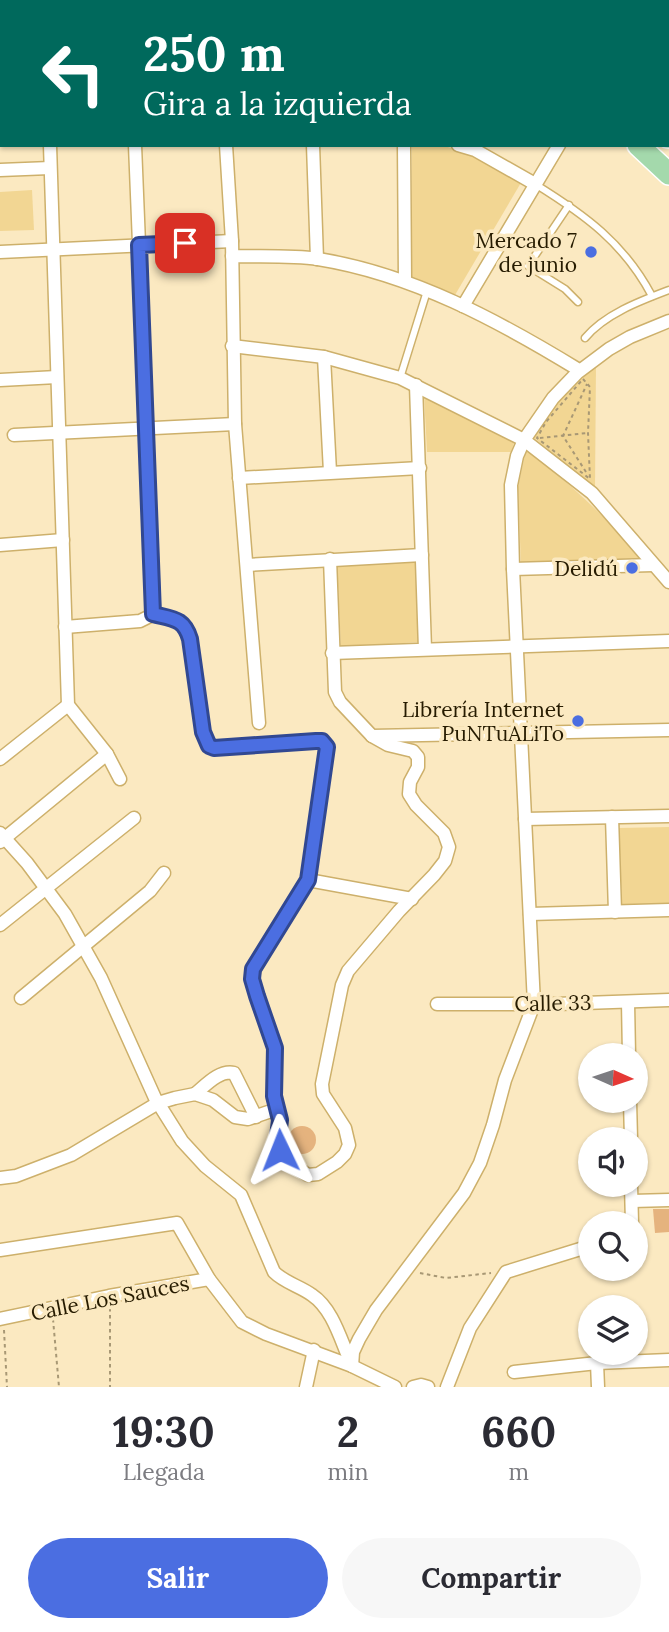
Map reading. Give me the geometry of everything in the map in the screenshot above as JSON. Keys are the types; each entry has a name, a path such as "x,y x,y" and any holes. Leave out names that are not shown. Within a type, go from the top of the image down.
{"main road":[{"path":"640,147 669,174"}],"street":[{"path":"50,147 68,705 107,754 120,779"},
{"path":"135,147 153,614"},
{"path":"226,147 232,241 235,424 259,723"},
{"path":"313,147 317,259"},
{"path":"404,147 405,281"},
{"path":"465,147 475,150 535,184"},
{"path":"463,306 558,147"},
{"path":"0,170 50,168"},
{"path":"0,252 232,241"},
{"path":"232,256 317,259 405,281 463,306 579,370"},
{"path":"352,1366 353,1352 376,1310 464,1193 480,1163 505,1080 534,1004 513,569 511,485 517,456 553,398 579,370 630,337 669,321"},
{"path":"232,346 324,357 400,378 530,439 587,483 669,582"},
{"path":"324,357 330,472"},
{"path":"0,380 57,377"},
{"path":"415,386 425,649"},
{"path":"14,435 235,424"},
{"path":"239,478 420,468"},
{"path":"0,545 63,540"},
{"path":"247,565 422,555"},
{"path":"65,627 140,621 153,614 180,621 187,626 203,732 209,746 214,748 322,741 327,747 308,880 253,969 252,979 275,1048 274,1096 280,1150 287,1162 297,1170 308,1175 318,1174 345,1154 349,1137 337,1113 323,1094 322,1084 342,985 356,962 445,861 449,847 444,833 416,805 409,794 410,782 418,767 418,757 413,751 388,745 372,736 340,702 335,692 330,559"},
{"path":"513,569 653,565"},
{"path":"332,653 669,641"},
{"path":"0,759 68,705"},
{"path":"372,736 669,730"},
{"path":"107,754 2,838 65,914 101,978 158,1103 182,1141 205,1166 241,1195 274,1272 281,1279 315,1297 325,1307 352,1366"},
{"path":"525,819 669,816"},
{"path":"612,817 615,912"},
{"path":"0,925 134,818"},
{"path":"22,998 150,891 164,873"},
{"path":"308,880 412,899"},
{"path":"530,914 669,910"},
{"name":"Calle 33","path":"437,1004 669,1000"},
{"path":"628,1002 629,1043"},
{"path":"0,1178 16,1176 71,1155 158,1103 195,1094 212,1079 228,1072 234,1073 256,1116"},
{"path":"195,1094 213,1100 235,1118 248,1119 277,1109"},
{"path":"632,1197 632,1211"},
{"path":"632,1201 669,1200"},
{"path":"0,1250 177,1223 209,1279"},
{"path":"447,1387 470,1328 506,1272 578,1250"},
{"name":"Calle Los Sauces","path":"2,1319 209,1279 242,1322 266,1334 352,1366 395,1387"},
{"path":"306,1387 314,1350"},
{"path":"648,1361 669,1360"},
{"path":"514,1372 579,1365"},
{"path":"597,1365 598,1387"},
{"path":"413,1387 428,1387"}],"lane":[{"path":"535,184 597,225 621,251 652,296"},
{"path":"569,205 528,266 565,289 578,302"},
{"path":"585,338 593,328 607,319 669,290"},
{"path":"400,378 427,291"}],"path":[{"path":"530,439 583,379 590,387 587,483"},
{"path":"563,436 587,383"},
{"path":"530,439 588,433"},
{"path":"563,436 587,483"},
{"path":"530,439 587,483"},
{"path":"405,1271 446,1278 506,1272"},
{"path":"110,1296 110,1387"},
{"path":"52,1308 59,1387"},
{"path":"2,1319 7,1387"}],"shaded area":[{"path":"412,147 448,147 485,160 522,181 455,295 412,277"},
{"path":"32,190 34,230 0,231 0,192"},
{"path":"596,365 595,489 532,436 563,397"},
{"path":"424,394 514,443 511,452 427,452"},
{"path":"526,450 589,503 646,562 521,566 518,487"},
{"path":"415,561 419,642 341,647 337,565"},
{"path":"669,827 669,908 622,909 619,828"}],"building":[{"path":"302,1126 312,1130 316,1140 312,1150 302,1154 292,1150 288,1140 292,1130"},
{"path":"653,1209 669,1209 669,1232 655,1233"}],"place":[{"name":"Mercado 7 de junio","path":"591,252"},
{"name":"Delidú","path":"632,568"},
{"name":"Librería Internet PuNTuALiTo","path":"578,721"}],"route":[{"path":"185,243 139,245 153,614 180,621 187,626 203,732 209,746 214,748 322,741 327,747 308,880 253,969 252,979 275,1048 274,1096 280,1120 280,1150"}]}
